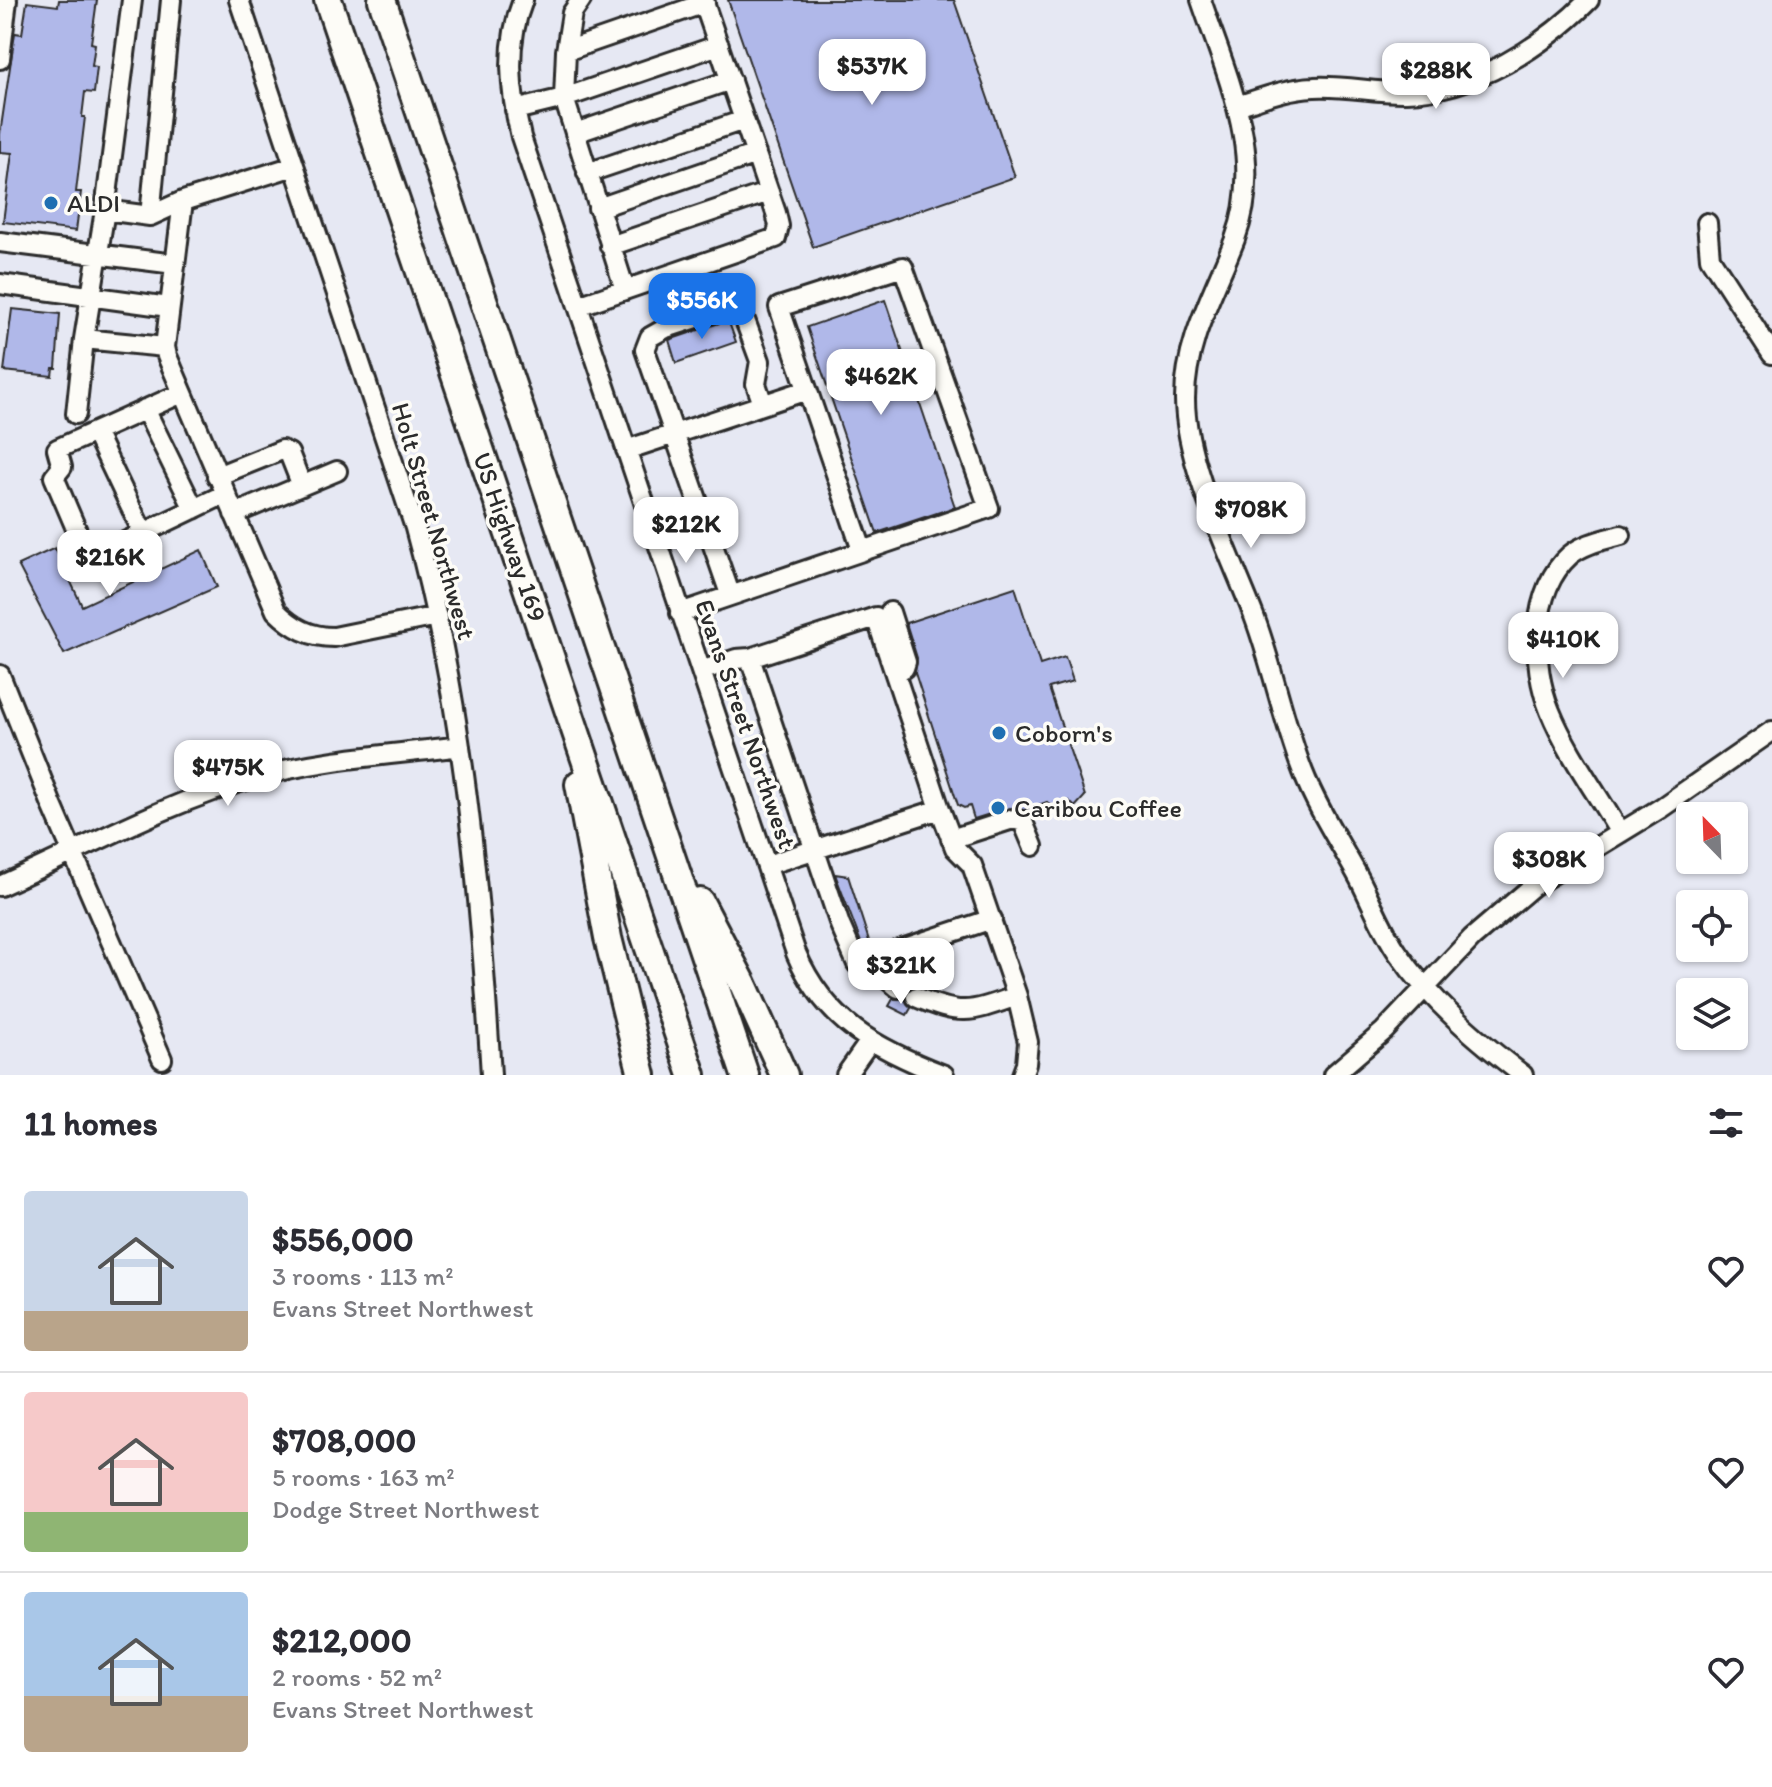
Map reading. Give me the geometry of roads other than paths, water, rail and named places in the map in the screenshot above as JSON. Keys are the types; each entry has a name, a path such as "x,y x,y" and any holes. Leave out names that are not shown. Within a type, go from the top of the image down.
{"highway":[{"name":"US Highway 169","path":"328,0 692,1075"},
{"name":"US Highway 169","path":"382,0 745,1075"},
{"path":"562,690 608,938 642,1075"},
{"path":"661,825 743,984 784,1075"}],"street":[{"path":"0,59 7,0"},
{"path":"76,414 132,0"},
{"path":"150,216 171,0"},
{"name":"Holt Street Northwest","path":"239,0 415,528 437,616 460,746 483,934 491,1075"},
{"name":"Evans Street Northwest","path":"523,0 514,28 510,66 521,137 804,972 838,1017 870,1041 901,1059 944,1075"},
{"path":"1201,0 1237,106 1245,139 1248,172 1244,209 1236,236 1198,327 1188,371 1186,424 1200,478 1268,654 1294,745 1312,794 1386,934 1425,987 1489,1049 1523,1075"},
{"path":"584,2 572,13 566,51 564,98 625,290"},
{"path":"566,51 704,2 779,226 776,238 578,306"},
{"path":"1237,106 1281,91 1315,86 1406,92 1442,89 1484,74 1545,40 1580,3"},
{"path":"515,110 564,98 719,45"},
{"path":"575,133 731,80"},
{"path":"587,173 744,120"},
{"path":"598,208 756,154"},
{"path":"105,210 150,216 183,201 294,166"},
{"path":"610,246 769,192"},
{"path":"183,201 165,347 270,600 286,621 301,631 320,637 334,637 437,616"},
{"path":"1707,223 1710,258 1772,354"},
{"path":"0,242 175,264"},
{"path":"680,613 989,508 903,267 779,307 862,550"},
{"path":"0,284 169,307"},
{"path":"730,594 645,350 650,337 666,328 731,307 742,312 760,361 756,384 763,404"},
{"path":"84,339 165,347"},
{"path":"626,450 807,390"},
{"path":"182,393 57,449 62,467 54,477 89,559 225,494"},
{"path":"145,409 194,509"},
{"path":"95,432 143,533"},
{"path":"217,476 282,450 289,453 302,486"},
{"path":"234,514 337,471"},
{"path":"1620,833 1551,712 1540,676 1538,639 1544,601 1558,569 1579,549 1592,542 1621,535"},
{"path":"890,612 906,662 904,668 895,673"},
{"path":"701,671 876,617 951,839 955,848 972,865 1017,996 1028,1042 1022,1075"},
{"path":"750,658 840,925 857,964 992,919"},
{"path":"0,675 14,716 162,1059"},
{"path":"1333,1075 1374,1041 1482,929 1533,886 1739,756 1772,731"},
{"path":"0,886 202,795 260,776 289,768 460,746"},
{"path":"767,865 940,809"},
{"path":"951,839 1013,819 1023,822 1033,846"},
{"path":"876,958 885,977 898,988"},
{"path":"916,997 943,1009 965,1011 1017,996"},
{"path":"846,1075 870,1041"}],"place":[{"name":"ALDI","path":"51,203"},
{"name":"Coborn's","path":"999,733"},
{"name":"Caribou Coffee","path":"998,808"}]}
